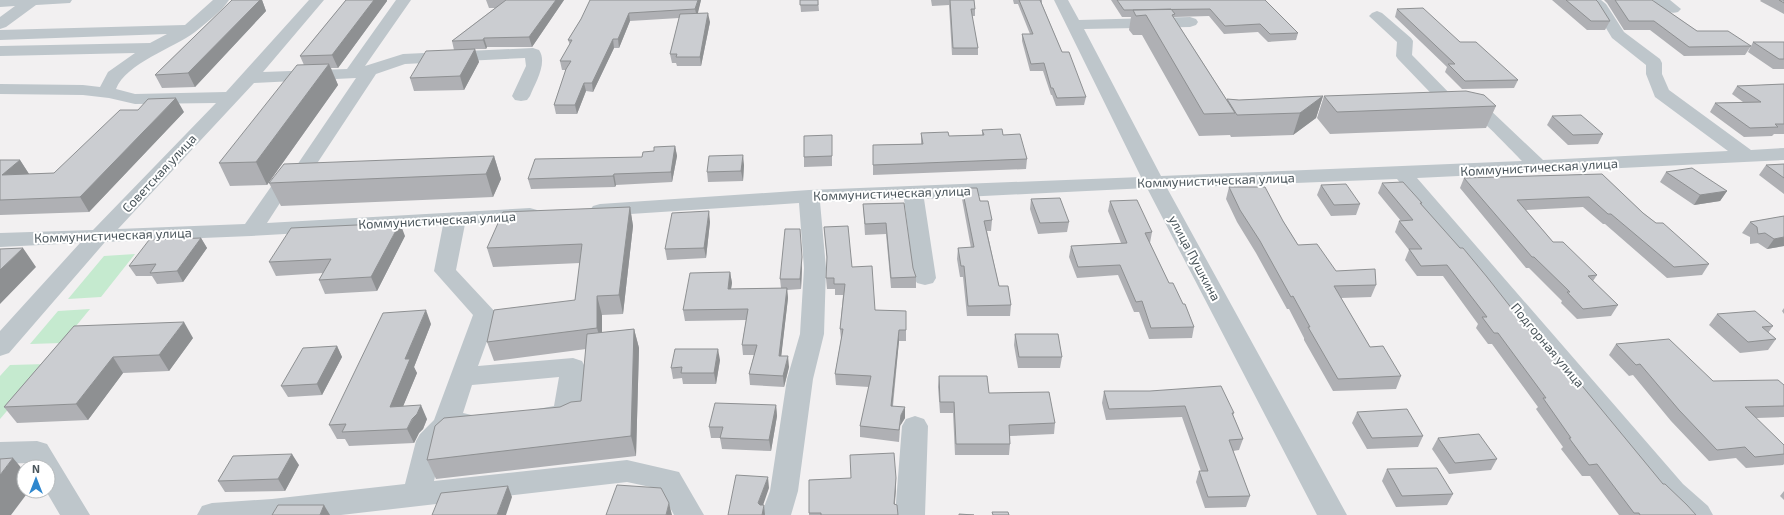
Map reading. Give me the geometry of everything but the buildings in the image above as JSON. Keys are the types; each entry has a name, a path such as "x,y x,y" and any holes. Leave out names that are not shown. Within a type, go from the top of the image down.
{"street":[{"path":"0,2 65,0"},
{"path":"110,93 107,89 114,76 153,48 189,29 222,0"},
{"name":"Советская улица","path":"0,347 99,236 249,78 318,0"},
{"path":"251,230 282,185 302,172 404,0"},
{"name":"улица Пушкина","path":"1061,0 1154,182 1332,515"},
{"path":"1591,0 1601,6 1618,35 1654,63 1654,74 1661,94 1747,156"},
{"path":"1660,0 1674,9"},
{"path":"0,24 32,1"},
{"path":"1377,16 1405,41 1404,56 1453,106"},
{"path":"1074,25 1190,22"},
{"path":"0,35 189,29"},
{"path":"0,51 153,48"},
{"path":"249,78 361,72 403,59 533,53 534,66 521,96"},
{"path":"0,89 83,90 110,93 135,99 230,98"},
{"path":"1430,107 1453,106 1481,110 1539,167"},
{"name":"Коммунистическая улица","path":"581,211 809,196 1402,173 1784,154"},
{"path":"302,172 342,170"},
{"name":"Подгорная улица","path":"1402,173 1673,492 1698,515"},
{"path":"914,193 925,278"},
{"path":"776,515 784,491 800,379 812,334 815,268 809,196"},
{"name":"Коммунистическая улица","path":"0,240 251,230 549,213"},
{"path":"416,495 430,441 446,425 485,314 444,271 455,219"},
{"path":"462,377 573,366 566,415 528,418"},
{"path":"446,425 491,421"},
{"path":"910,515 915,426"},
{"path":"0,453 37,452 41,459"},
{"path":"212,515 272,511 627,471 669,480 689,515"},
{"path":"56,483 75,515"}],"green space":[{"path":"135,254 101,297 68,299 104,256"},
{"path":"90,309 62,343 30,344 58,311"},
{"path":"47,364 0,419 0,376 10,365"}]}
